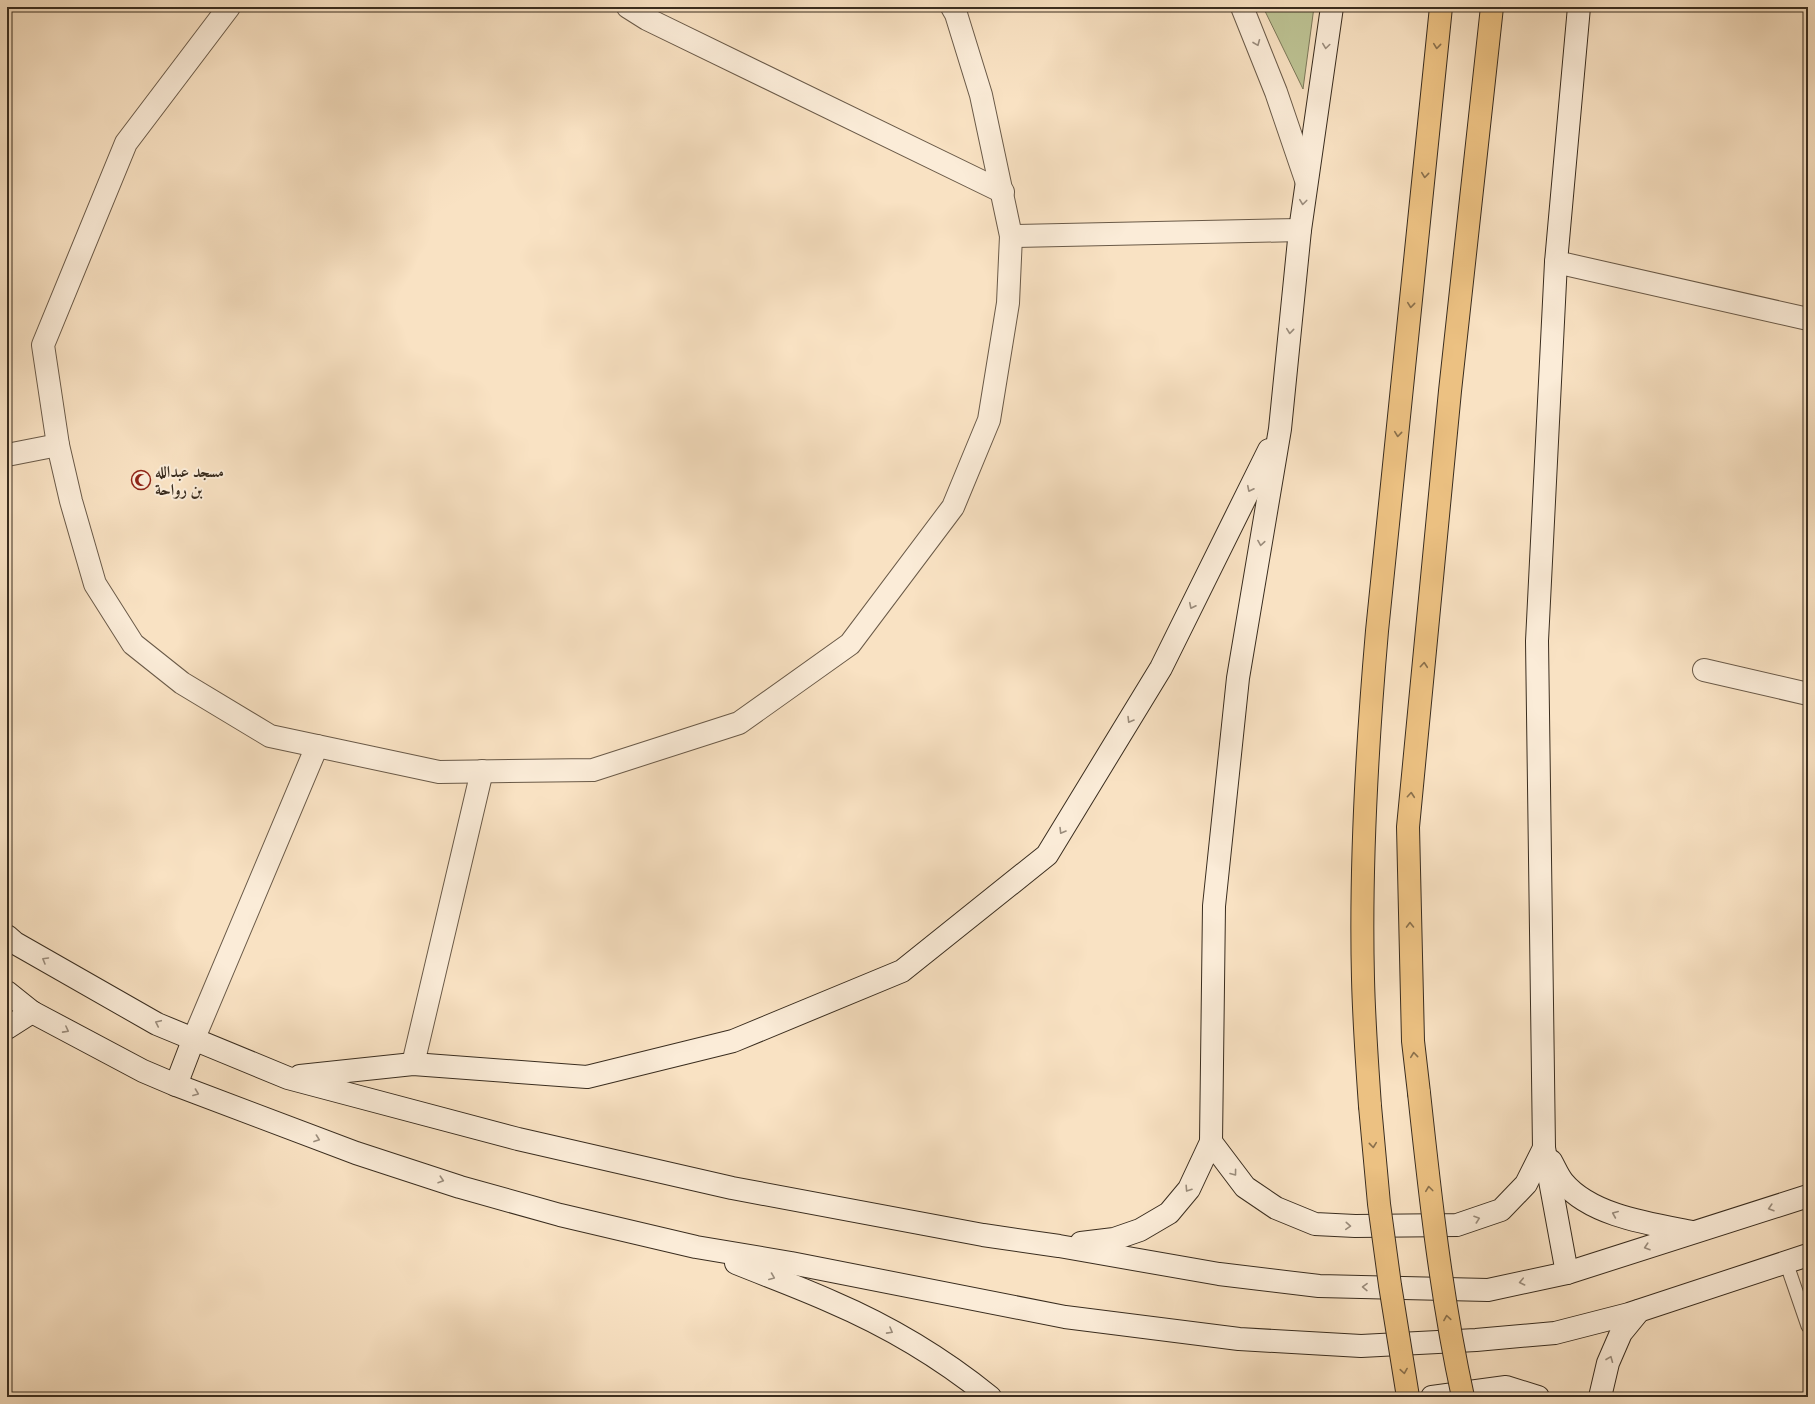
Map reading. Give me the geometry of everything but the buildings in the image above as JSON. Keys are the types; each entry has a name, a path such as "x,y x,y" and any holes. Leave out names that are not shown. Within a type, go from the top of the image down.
{"highway":[{"path":"1408,1397 1379,1204 1370,1106 1363,979 1364,849 1369,724 1441,7"},
{"path":"1463,1397 1447,1320 1437,1252 1418,1093 1413,1041 1408,827 1450,391 1492,7"}],"street":[{"path":"229,7 126,143 43,345 58,445 70,500 95,584 133,644 182,683 270,736 439,772 593,770 739,723 850,644 953,507 988,420 1008,303 1012,236 981,95 956,14 952,7"},
{"path":"628,7 647,19 1003,192"},
{"path":"1242,7 1276,92 1306,180"},
{"path":"1059,1246 1114,1239 1140,1230 1169,1213 1189,1189 1211,1142 1214,906 1238,678 1280,429 1306,180 1332,7"},
{"path":"1568,1273 1544,1148 1537,641 1556,262 1578,7"},
{"path":"1012,236 1300,230"},
{"path":"1556,262 1808,319"},
{"path":"288,1078 413,1064 587,1077 733,1041 902,971 1047,855 1161,668 1280,429"},
{"path":"7,455 58,445"},
{"path":"1704,670 1808,694"},
{"path":"176,1085 194,1038 317,746"},
{"path":"413,1064 482,772"},
{"path":"7,936 15,943 157,1024 288,1078 518,1139 732,1188 982,1235 1059,1246 1219,1274 1319,1286 1488,1290 1568,1273 1808,1196"},
{"path":"7,992 32,1012 143,1071 176,1085 356,1153 460,1187 560,1215 696,1247 791,1263 1065,1317 1239,1339 1361,1346 1476,1340 1555,1333 1639,1311 1808,1255"},
{"path":"7,1028 32,1012"},
{"path":"1211,1142 1245,1187 1276,1208 1315,1224 1355,1226 1457,1225 1501,1210 1526,1184 1544,1148"},
{"path":"1544,1148 1563,1182 1586,1202 1630,1220 1693,1232"},
{"path":"696,1247 833,1302 888,1330 959,1372 990,1397"},
{"path":"1600,1397 1608,1363 1621,1333 1639,1311"},
{"path":"1432,1397 1506,1387 1538,1397"}],"lane":[{"path":"1786,1262 1808,1326"}],"green space":[{"path":"1263,7 1314,7 1303,89"}],"place":[{"name":"مسجد عبدالله بن رواحة","path":"141,480"}]}
